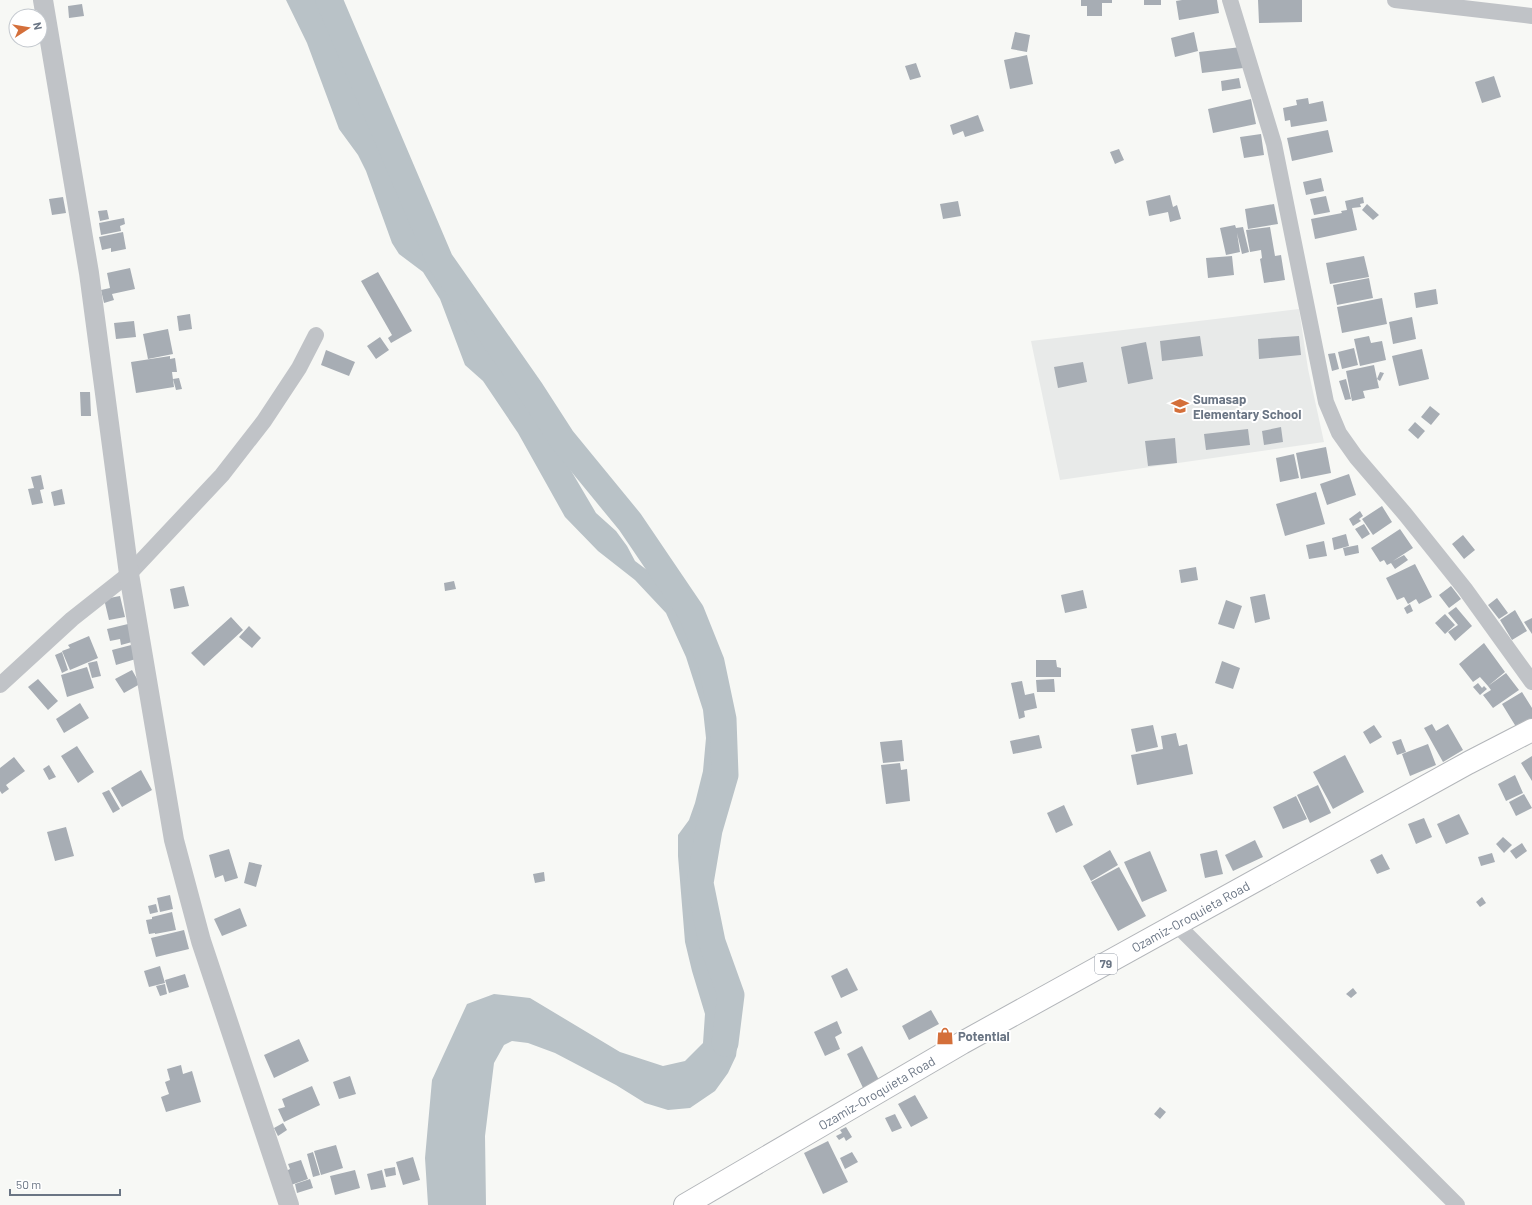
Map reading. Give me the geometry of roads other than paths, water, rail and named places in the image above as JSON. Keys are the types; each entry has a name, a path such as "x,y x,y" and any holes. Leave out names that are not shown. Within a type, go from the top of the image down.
{"highway":[{"name":"Ozamiz-Oroquieta Road","path":"685,1205 962,1043 1532,730"}],"street":[{"path":"43,0 89,273 129,574 174,840 201,941 289,1205"},
{"path":"1230,0 1274,144 1326,402 1339,433 1356,457 1405,514 1465,589 1532,682"},
{"path":"1395,0 1532,16"},
{"path":"0,685 72,619 129,574 222,475 264,422 299,368 316,335"},
{"path":"1177,925 1457,1205"}],"waterway":[{"path":"329,0 440,261 531,391 562,439 630,522 691,612 711,662 723,719 725,775 709,830 700,883 712,942 731,995 725,1043"}],"place":[{"name":"Sumasap Elementary School","path":"1180,406"},
{"name":"Potential","path":"945,1036"}]}
